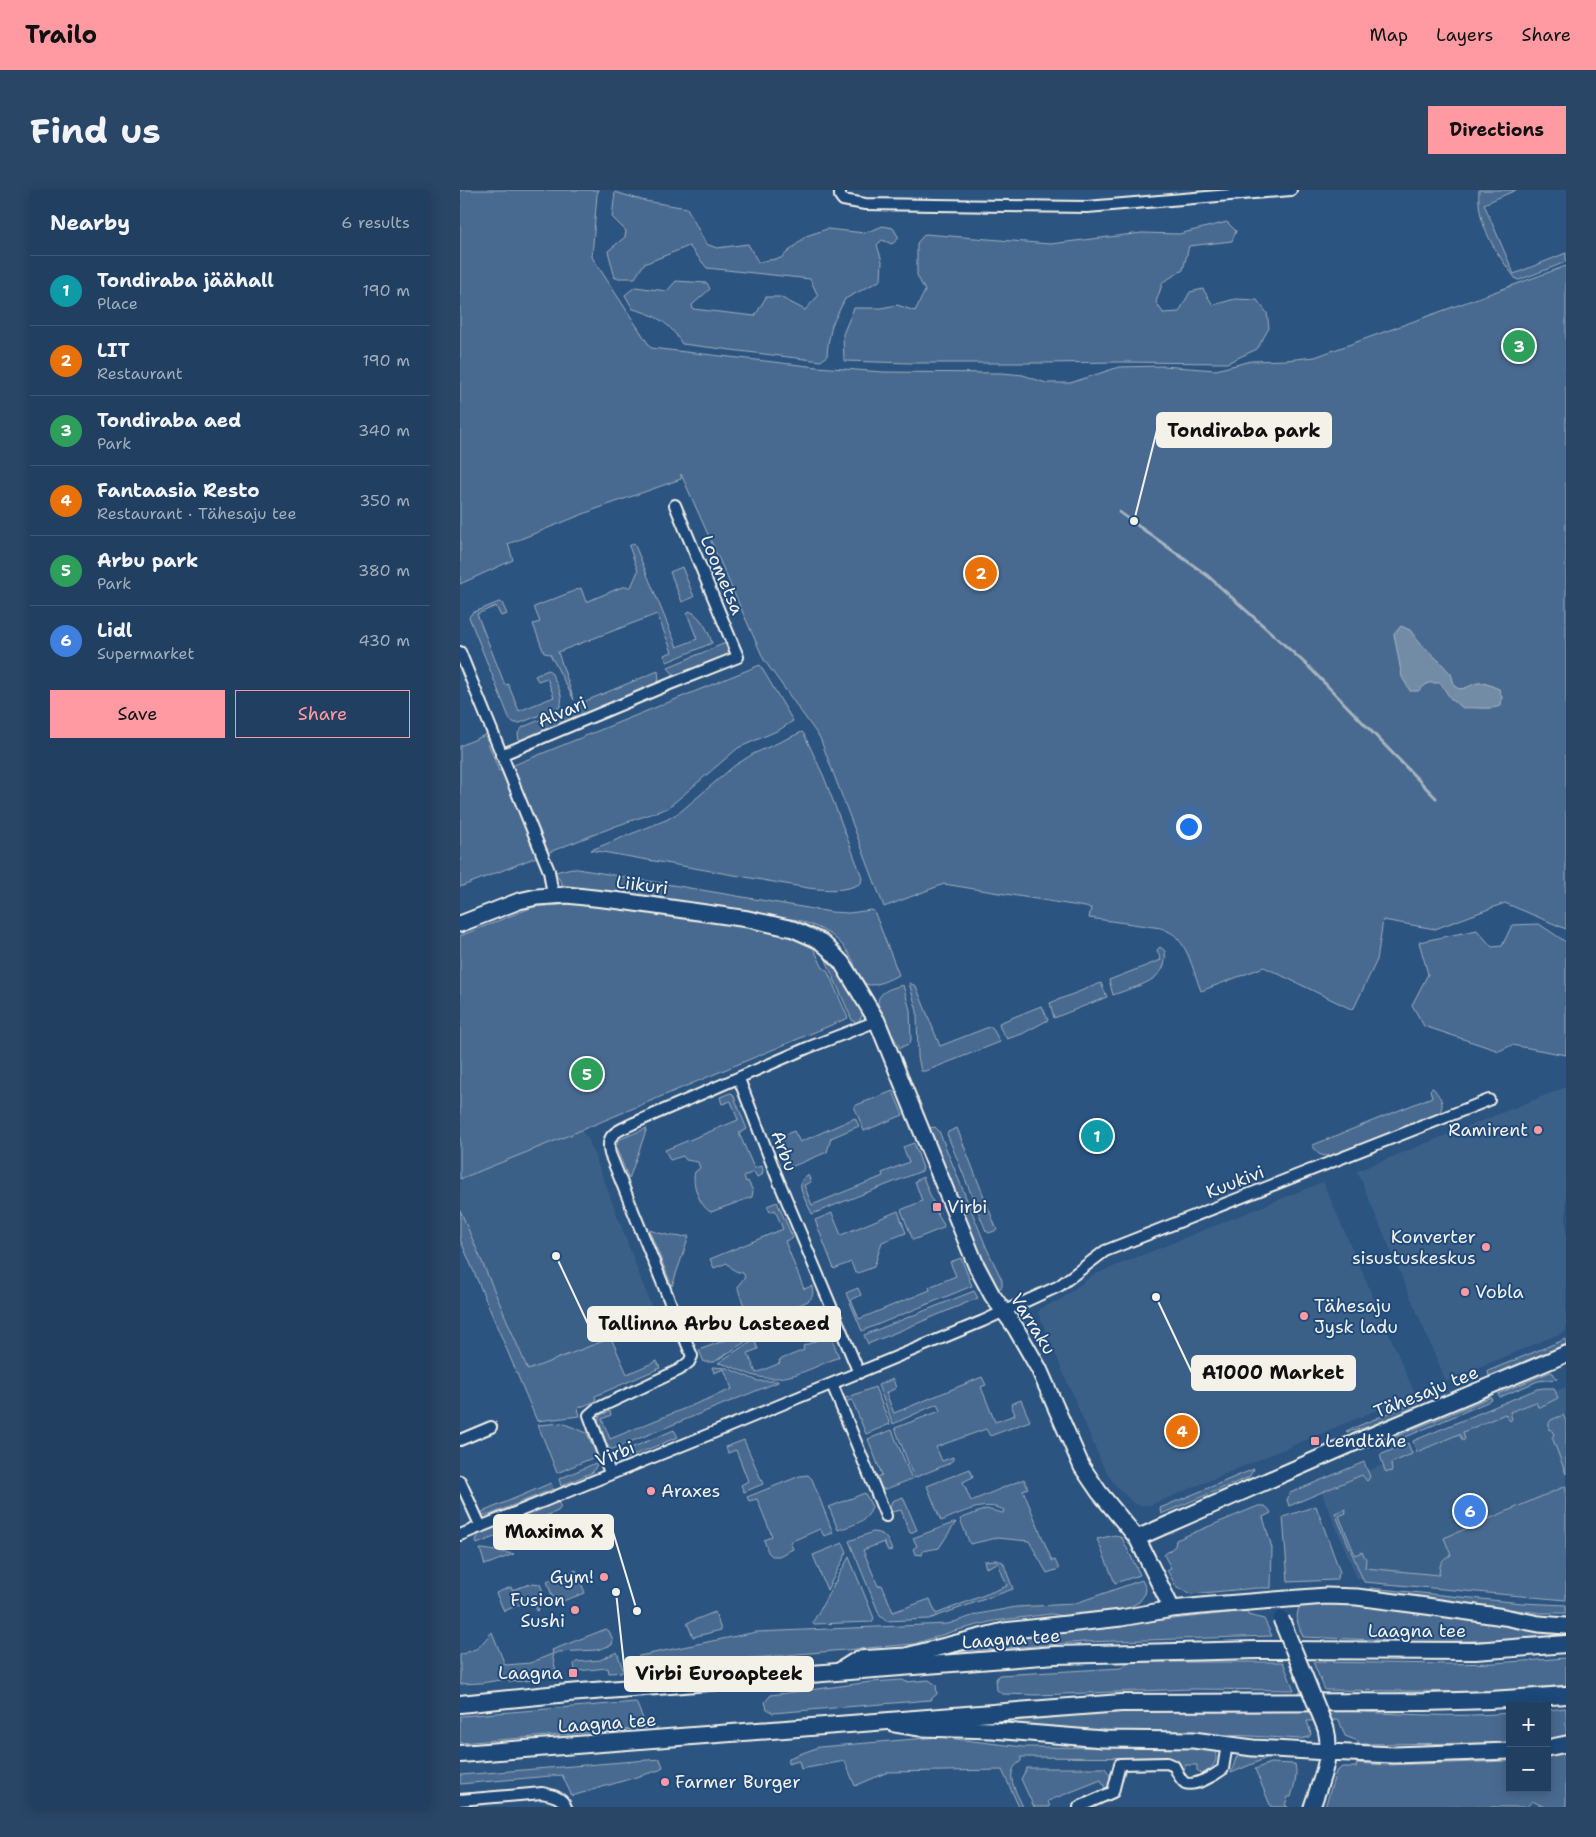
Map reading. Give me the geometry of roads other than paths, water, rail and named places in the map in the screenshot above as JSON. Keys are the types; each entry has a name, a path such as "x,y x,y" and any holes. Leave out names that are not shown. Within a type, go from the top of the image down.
{"main road":[{"name":"Laagna tee","path":"460,1704 568,1693 1055,1655 1257,1650 1475,1651 1566,1644"},
{"name":"Laagna tee","path":"460,1754 878,1720 1120,1703 1426,1702 1566,1695"}],"street":[{"path":"840,190 840,196 843,200 865,204 1087,207 1291,190"},
{"name":"Loometsa","path":"675,505 738,657"},
{"path":"460,652 549,871 553,896"},
{"name":"Alvari","path":"501,755 738,657"},
{"name":"Liikuri","path":"460,924 519,901 553,896 600,898 748,919 793,929 820,941"},
{"name":"Varraku","path":"820,941 842,963 877,1021 976,1265 1003,1312 1015,1326 1039,1369 1082,1466 1099,1492 1137,1538 1172,1609"},
{"path":"610,1473 589,1415 596,1409 679,1370 689,1362 692,1356 610,1154 609,1138 616,1132 634,1123 807,1048 877,1021"},
{"name":"Arbu","path":"739,1079 777,1177 859,1372"},
{"name":"Kuukivi","path":"1003,1312 1059,1286 1104,1251 1489,1100"},
{"name":"Virbi","path":"460,1535 832,1384 1003,1312"},
{"name":"Tähesaju tee","path":"1137,1538 1363,1438 1566,1354"},
{"path":"832,1384 886,1516"},
{"path":"460,1440 491,1427"},
{"path":"460,1481 481,1527"},
{"path":"839,1671 858,1659 906,1656 1004,1631 1121,1618 1172,1609 1326,1596 1357,1597 1566,1626"},
{"path":"1277,1600 1281,1619 1329,1740 1328,1752 1312,1807"},
{"path":"878,1720 920,1728 1103,1738 1193,1740 1253,1748 1328,1752 1394,1755 1506,1751"},
{"path":"1079,1807 1113,1792 1120,1764 1167,1764 1174,1766 1182,1781 1187,1784 1204,1780 1222,1769 1227,1744"},
{"path":"1551,1747 1566,1744"},
{"path":"460,1800 542,1793 554,1795 566,1807"}],"waterway":[{"path":"1119,512 1208,576 1308,666 1436,798"}],"place":[{"name":"Tondiraba aed","path":"1519,346"},
{"name":"Tondiraba park","path":"1134,521"},
{"name":"LIT","path":"981,573"},
{"name":"Arbu park","path":"587,1074"},
{"name":"Ramirent","path":"1538,1130"},
{"name":"Tondiraba jäähall","path":"1097,1136"},
{"name":"Virbi","path":"937,1207"},
{"name":"Konverter sisustuskeskus","path":"1486,1247"},
{"name":"Tallinna Arbu Lasteaed","path":"556,1256"},
{"name":"Vobla","path":"1465,1292"},
{"name":"A1000 Market","path":"1156,1297"},
{"name":"Tähesaju Jysk ladu","path":"1304,1316"},
{"name":"Fantaasia Resto","path":"1182,1431"},
{"name":"Lendtähe","path":"1315,1441"},
{"name":"Araxes","path":"651,1491"},
{"name":"Lidl","path":"1470,1511"},
{"name":"Gym!","path":"604,1577"},
{"name":"Virbi Euroapteek","path":"616,1592"},
{"name":"Fusion Sushi","path":"575,1610"},
{"name":"Maxima X","path":"637,1611"},
{"name":"Laagna","path":"573,1673"},
{"name":"Farmer Burger","path":"665,1782"}]}
